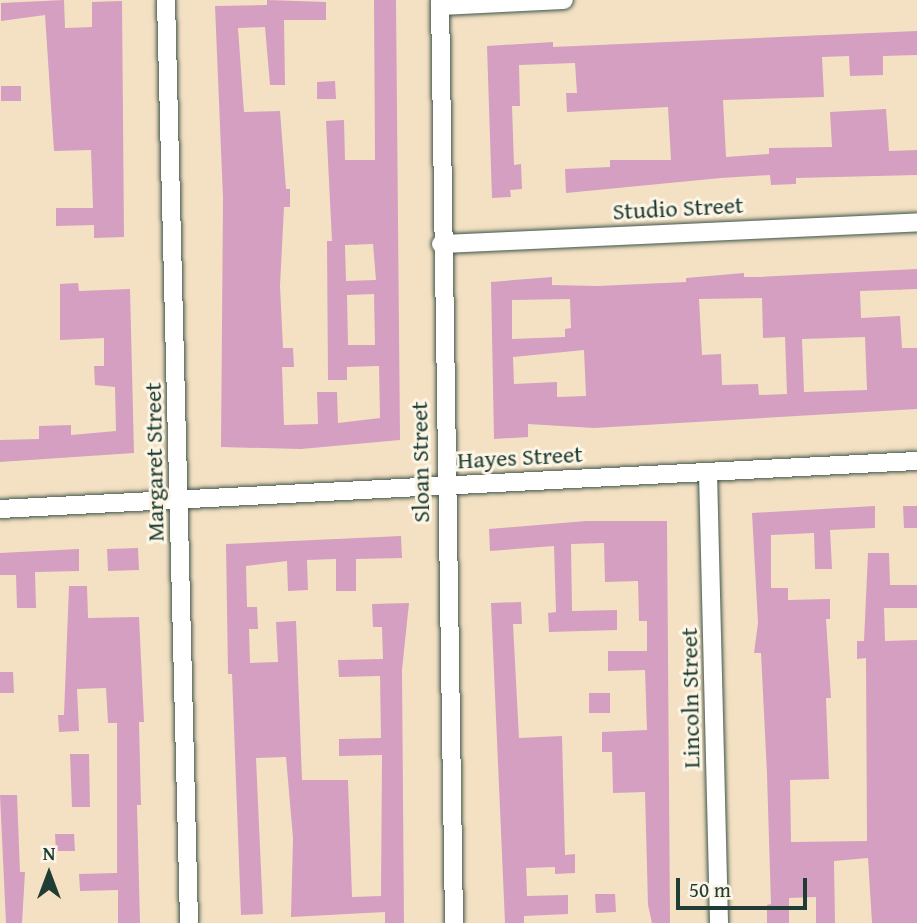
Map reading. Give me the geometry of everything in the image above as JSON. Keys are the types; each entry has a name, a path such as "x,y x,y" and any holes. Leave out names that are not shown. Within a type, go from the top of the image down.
{"street":[{"name":"Margaret Street","path":"166,0 189,923"},
{"path":"440,3 564,0"},
{"name":"Sloan Street","path":"440,3 444,485 454,923"},
{"name":"Studio Street","path":"441,244 917,222"},
{"name":"Hayes Street","path":"0,509 917,461"},
{"name":"Lincoln Street","path":"708,472 719,923"}],"building":[{"path":"64,0 65,28 92,27 92,2 122,1 124,237 94,238 94,225 56,226 56,208 93,208 91,150 54,151 45,15 1,21 1,3"},
{"path":"267,0 326,2 326,20 284,20 285,85 270,85 265,27 238,28 244,112 280,111 286,189 290,189 290,207 284,207 280,286 283,348 293,348 294,367 282,367 284,425 318,424 317,392 337,392 338,423 380,418 379,366 347,367 347,380 328,380 327,241 332,241 326,121 344,120 345,160 375,160 374,0 396,0 400,440 301,449 221,447 223,198 215,6 267,5","holes":["373,244 376,280 346,281 345,245","374,294 375,345 348,345 347,295"]},
{"path":"917,31 917,55 883,56 883,75 850,76 849,56 822,57 824,97 723,100 726,157 769,154 769,148 832,147 830,112 886,109 889,151 917,150 917,175 796,178 796,184 771,185 770,175 566,193 565,169 610,167 610,160 671,160 668,107 567,112 566,93 577,93 575,63 519,65 520,106 512,106 514,165 521,164 522,189 510,190 511,197 492,198 487,46 553,42 553,47"},
{"path":"335,81 336,99 317,99 317,82"},
{"path":"1,86 21,86 21,101 1,101"},
{"path":"917,269 917,289 860,291 861,318 900,316 902,348 917,348 917,409 594,428 528,424 528,437 494,439 491,282 552,277 552,285 597,286 686,282 686,278 744,273 744,277","holes":["762,298 763,338 785,337 787,394 759,395 758,384 722,385 721,354 702,355 699,299","570,299 571,328 565,329 565,337 512,339 512,300","865,337 867,390 804,392 802,339","584,350 586,396 557,397 557,382 514,384 513,357"]},
{"path":"78,283 79,291 130,289 134,453 0,462 0,440 39,439 39,426 71,425 71,435 116,431 115,387 95,385 94,366 104,366 104,338 60,340 60,284"},
{"path":"875,506 875,528 830,530 832,569 815,569 814,533 771,535 771,588 788,588 788,600 830,599 830,619 826,619 831,698 826,698 829,779 790,780 791,842 867,841 866,658 857,659 857,641 864,641 868,553 889,553 890,585 917,585 917,608 884,608 885,641 917,640 917,923 872,923 868,858 834,861 835,923 816,923 816,897 789,898 789,923 767,923 767,905 771,904 767,774 761,653 754,653 758,623 752,513"},
{"path":"903,506 917,506 917,528 904,528"},
{"path":"586,521 667,521 670,923 652,923 648,905 645,792 613,793 612,752 602,752 602,732 647,730 645,670 608,671 608,651 647,651 647,621 639,621 638,581 605,582 604,543 571,544 572,611 617,610 617,630 549,632 548,613 556,612 554,546 490,551 489,529"},
{"path":"401,536 402,558 356,559 356,591 336,591 336,559 307,560 308,590 288,591 287,561 246,566 247,607 257,607 258,629 249,629 250,663 278,662 276,622 296,621 302,780 348,780 352,897 381,896 382,755 339,756 339,739 381,738 380,676 339,677 338,660 383,659 382,627 373,627 372,604 409,603 402,670 404,923 385,923 385,912 291,917 293,838 286,757 256,758 263,914 241,915 232,674 228,674 226,544"},
{"path":"138,548 139,570 108,571 107,549"},
{"path":"79,549 79,571 35,572 36,608 17,608 16,575 0,575 0,553"},
{"path":"69,586 87,586 88,618 139,617 144,722 139,722 141,805 137,805 140,923 118,923 118,890 80,891 79,874 117,873 117,723 108,723 106,688 77,689 79,731 59,732 58,715 64,715"},
{"path":"521,602 522,624 513,624 519,738 562,736 565,855 575,854 575,873 555,874 555,867 526,868 527,896 568,895 568,914 524,916 524,923 505,923 491,603"},
{"path":"0,672 13,672 14,693 0,693"},
{"path":"589,693 610,693 610,713 589,713"},
{"path":"70,754 89,754 90,807 72,807"},
{"path":"0,795 17,795 20,872 25,872 22,923 6,923"},
{"path":"55,834 74,834 75,851 56,851"},
{"path":"595,894 615,894 616,912 596,913"}]}
